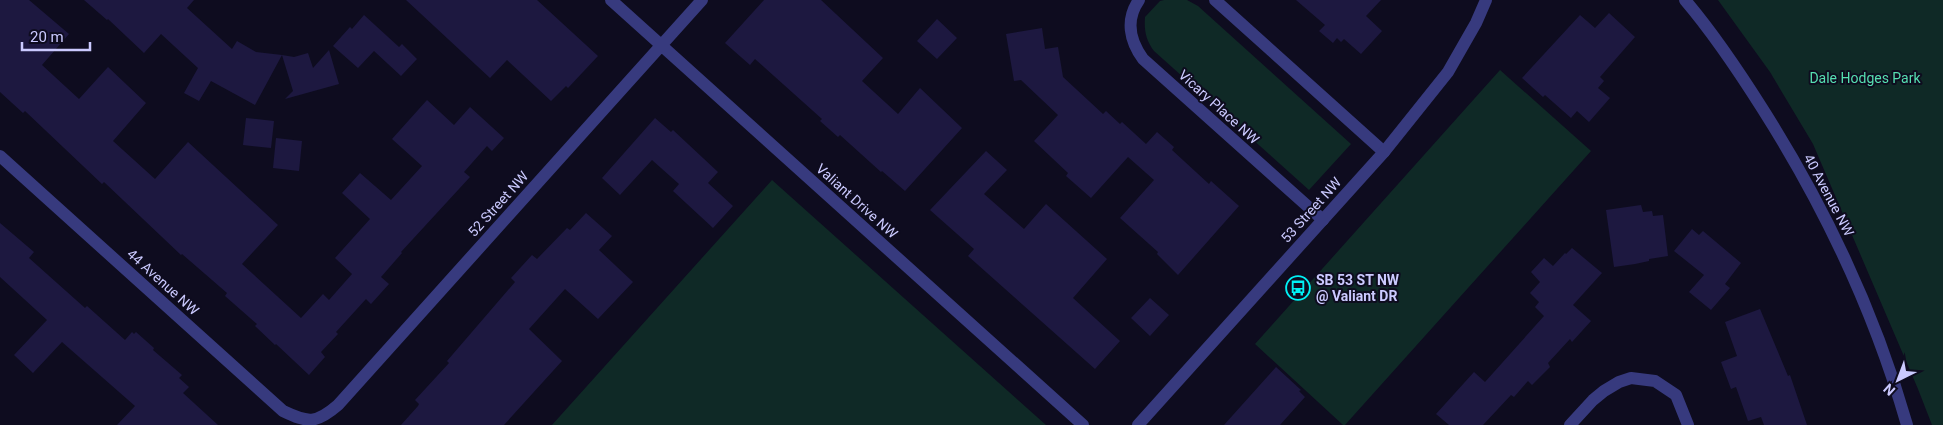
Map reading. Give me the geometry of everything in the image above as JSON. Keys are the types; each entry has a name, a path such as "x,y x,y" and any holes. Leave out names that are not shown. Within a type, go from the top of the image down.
{"street":[{"name":"Valiant Drive NW","path":"611,0 1083,425"},
{"name":"52 Street NW","path":"311,421 324,417 338,405 702,0"},
{"name":"Vicary Place NW","path":"1139,0 1131,16 1130,27 1136,50 1143,59 1323,220"},
{"path":"1215,0 1384,152"},
{"name":"53 Street NW","path":"1138,425 1384,152 1448,72 1476,23 1486,0"},
{"name":"40 Avenue NW","path":"1685,0 1730,57 1777,131 1820,206 1853,276 1886,360 1907,425"},
{"name":"44 Avenue NW","path":"0,156 282,411 297,418 311,421"},
{"path":"1570,425 1604,391 1619,382 1631,378 1655,381 1676,395 1688,425"}],"green space":[{"path":"1187,0 1198,6 1351,144 1309,190 1154,51 1146,35 1145,17 1160,1"},
{"name":"Dale Hodges Park","path":"1718,0 1943,0 1943,425 1932,425 1813,144 1770,72"},
{"path":"1500,70 1591,151 1343,425 1255,344"},
{"path":"772,180 1046,425 552,425"}],"building":[{"path":"0,0 29,0 69,34 42,65 79,99 108,67 146,103 113,141 155,179 188,142 278,225 242,264 301,318 323,294 329,300 352,274 335,258 370,219 342,193 360,173 391,200 422,166 392,139 427,100 454,125 470,107 504,138 492,151 487,146 464,172 470,177 401,252 381,277 389,284 371,304 366,299 336,332 338,334 321,352 325,357 309,375 255,326 257,324 225,296 227,293 181,255 104,182 102,184 25,111 23,113 0,92"},
{"path":"84,0 194,0 187,8 232,49 237,41 256,52 282,55 255,105 211,81 199,101 184,93 198,68 161,34 144,53 108,19"},
{"path":"406,0 537,0 598,56 568,88 566,86 551,101 507,60 490,78"},
{"path":"764,0 821,0 883,58 862,81 898,114 920,88 962,128 905,191 840,135 838,137 820,121 822,119 755,59 750,65 725,43"},
{"path":"1296,0 1381,0 1366,16 1382,31 1361,54 1344,39 1341,42 1337,38 1333,43 1319,31 1325,25"},
{"path":"1609,13 1635,37 1600,77 1604,81 1598,88 1610,98 1589,122 1577,111 1571,118 1522,78 1580,15 1595,28"},
{"path":"364,15 399,47 402,44 417,59 401,76 374,51 358,68 333,46"},
{"path":"937,19 957,38 937,59 917,41"},
{"path":"1042,28 1045,49 1058,47 1063,77 1103,114 1106,111 1120,124 1122,122 1146,144 1157,132 1174,147 1172,150 1209,184 1211,181 1239,206 1178,275 1157,254 1158,252 1120,218 1154,180 1128,157 1091,198 1066,176 1068,173 1034,141 1058,115 1021,80 1014,81 1006,34"},
{"path":"329,50 339,84 285,99 293,91 282,55 294,57 308,53 313,68"},
{"path":"246,118 274,121 271,148 243,145"},
{"path":"655,118 671,132 673,130 718,172 708,183 733,206 713,228 673,191 679,184 652,160 620,195 602,178"},
{"path":"276,138 302,141 299,171 273,168"},
{"path":"986,151 1007,170 984,194 1024,229 1046,204 1107,259 1073,298 1120,341 1095,369 968,256 974,249 930,210"},
{"path":"1641,205 1643,212 1652,211 1653,216 1663,215 1668,256 1614,267 1606,210"},
{"path":"586,213 612,236 599,250 633,282 598,319 565,289 529,329 562,361 504,425 401,425 418,406 419,404 415,400 449,363 447,361 515,282 511,278 532,255 537,259 567,228 570,230"},
{"path":"0,223 34,252 29,258 85,308 87,306 125,340 132,332 134,334 136,332 154,348 153,350 182,375 179,378 189,387 183,393 218,425 117,425 135,406 62,342 33,373 14,355 47,320 0,277"},
{"path":"1692,229 1699,235 1703,231 1741,263 1725,284 1730,288 1711,310 1689,292 1704,275 1674,251"},
{"path":"1572,248 1602,273 1573,305 1591,321 1572,342 1570,339 1548,363 1550,367 1532,385 1528,381 1514,397 1511,395 1483,425 1449,425 1436,414 1474,372 1485,382 1544,316 1535,307 1539,302 1530,293 1540,282 1531,272 1544,258 1553,266"},
{"path":"1150,298 1169,315 1150,336 1131,318"},
{"path":"1760,309 1788,376 1790,375 1807,425 1764,425 1761,417 1748,421 1736,387 1731,389 1721,362 1737,356 1725,322"},
{"path":"1276,367 1301,390 1299,391 1305,397 1280,425 1224,425"}],"place":[{"name":"SB 53 ST NW @ Valiant DR","path":"1298,288"}]}
